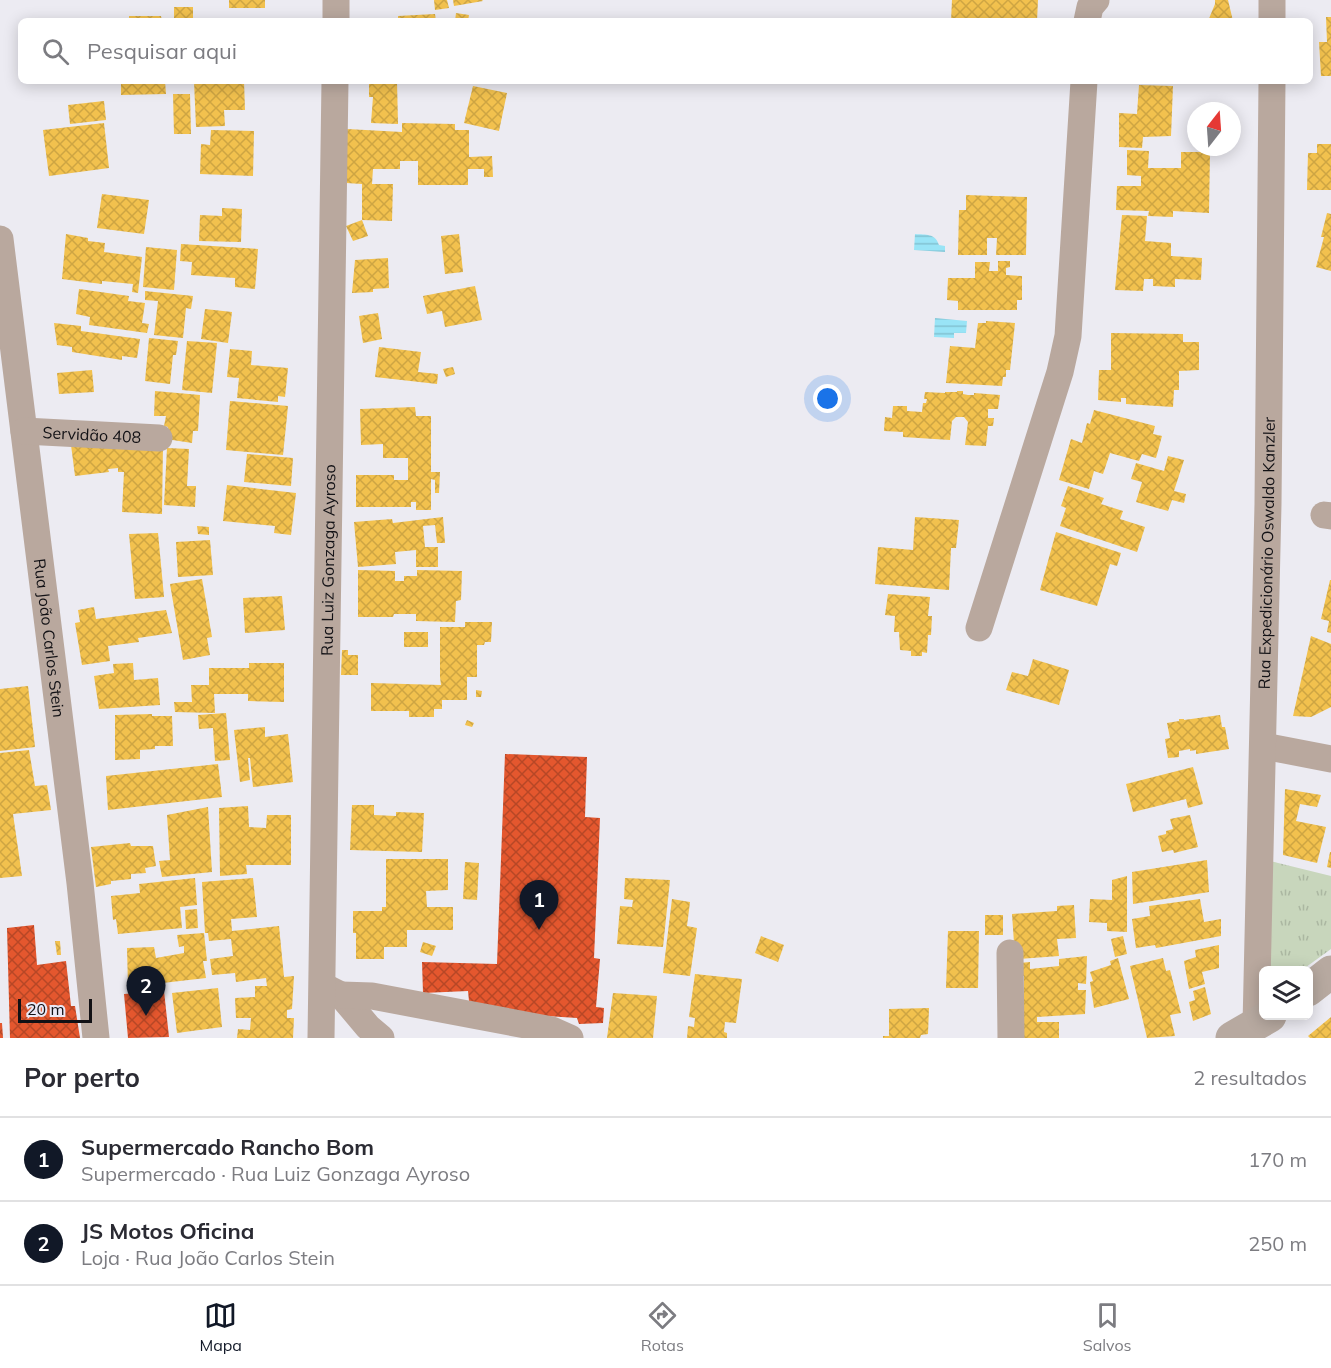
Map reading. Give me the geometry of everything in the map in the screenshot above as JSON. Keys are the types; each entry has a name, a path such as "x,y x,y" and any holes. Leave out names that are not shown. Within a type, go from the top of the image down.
{"main road":[{"path":"1313,986 1331,972"}],"street":[{"path":"336,0 336,18"},
{"path":"1088,18 1090,8 1096,0"},
{"path":"1272,0 1272,18"},
{"name":"Rua Luiz Gonzaga Ayroso","path":"321,1038 332,991 335,84"},
{"path":"979,628 1060,372 1068,336 1084,84"},
{"name":"Rua Expedicionário Oswaldo Kanzler","path":"1252,1026 1264,746 1273,179 1272,84"},
{"name":"Rua João Carlos Stein","path":"0,239 81,883 96,1038"},
{"name":"Servidão 408","path":"24,430 159,438"},
{"path":"1264,746 1331,759"},
{"path":"1010,953 1011,1038"},
{"path":"332,991 381,1038"},
{"path":"332,991 372,996 552,1030 570,1038"}],"green space":[{"path":"1266,861 1277,863 1271,966 1264,966"},
{"path":"1270,861 1331,876 1331,949 1308,966 1265,966"}],"water":[{"path":"915,234 935,238 939,245 945,246 945,252 914,250"},
{"path":"935,318 967,321 966,333 954,333 954,338 934,337"}],"building: Moradias":[{"path":"229,0 265,0 265,8 229,8"},
{"path":"434,0 447,0 449,8 435,10"},
{"path":"453,0 482,0 483,1 454,6"},
{"path":"952,0 1038,0 1037,18 951,18"},
{"path":"1215,0 1228,0 1232,18 1209,18"},
{"path":"174,7 193,7 193,18 174,18"},
{"path":"456,13 469,15 468,18 455,18"},
{"path":"435,14 436,18 398,18 398,16"},
{"path":"129,16 161,16 161,18 129,18"},
{"path":"1326,17 1331,17 1331,76 1321,76 1319,42 1327,42"},
{"path":"121,84 165,84 166,94 121,95"},
{"path":"194,84 244,84 245,110 224,110 225,126 196,127"},
{"path":"369,84 397,84 398,124 371,123 373,97 369,97"},
{"path":"1139,85 1173,86 1171,136 1143,137 1142,148 1119,147 1119,113 1137,114"},
{"path":"473,86 507,93 499,131 464,123"},
{"path":"173,94 190,94 191,134 174,134"},
{"path":"104,101 106,120 70,124 68,105"},
{"path":"104,123 109,168 49,176 43,130"},
{"path":"402,123 455,124 455,130 469,130 469,157 492,156 493,177 484,177 484,169 468,169 468,185 418,185 418,161 400,161 400,169 373,169 372,184 393,184 392,221 362,220 362,184 346,183 347,129 402,132"},
{"path":"211,130 254,131 253,176 200,174 201,144 210,145"},
{"path":"1317,144 1331,144 1331,190 1307,190 1308,153 1317,153"},
{"path":"1127,150 1149,151 1148,168 1181,168 1181,152 1187,152 1187,156 1210,156 1209,213 1173,211 1173,217 1148,216 1149,211 1116,210 1117,186 1141,186 1141,176 1127,175"},
{"path":"102,194 149,200 144,234 97,228"},
{"path":"966,195 1027,197 1026,255 996,255 997,238 987,238 987,255 958,255 959,210 966,210"},
{"path":"222,208 242,209 241,242 199,241 200,215 222,216"},
{"path":"1327,213 1331,214 1331,271 1316,267 1324,237 1321,237"},
{"path":"1122,215 1147,216 1145,241 1171,243 1171,256 1202,258 1201,280 1175,279 1175,287 1153,286 1153,279 1144,279 1143,291 1115,290"},
{"path":"362,220 368,236 353,241 346,226"},
{"path":"66,234 88,238 88,241 105,243 104,252 142,257 138,293 132,292 133,284 102,281 102,284 62,279"},
{"path":"459,234 463,272 445,274 441,236"},
{"path":"181,244 258,249 255,289 235,287 235,278 191,275 192,262 180,261"},
{"path":"146,247 177,250 174,290 143,287"},
{"path":"388,258 389,288 373,289 373,292 352,293 355,260"},
{"path":"998,261 1010,261 1010,267 1006,268 1006,275 1022,276 1022,300 1017,300 1017,310 958,310 958,301 947,300 948,278 975,278 975,262 990,262 989,271 998,271"},
{"path":"475,286 482,320 445,327 442,311 427,314 423,296"},
{"path":"79,289 129,296 128,301 145,303 142,323 149,324 147,333 89,325 90,317 76,314"},
{"path":"145,291 193,296 191,309 186,308 183,338 154,335 158,301 145,300"},
{"path":"205,309 232,312 228,343 201,339"},
{"path":"378,313 382,339 363,343 359,316"},
{"path":"986,321 1015,323 1010,370 1006,370 1002,386 946,383 950,346 975,348 978,323 986,323"},
{"path":"54,323 81,326 81,331 140,339 137,358 122,356 122,360 72,352 72,347 57,345"},
{"path":"1111,333 1183,334 1183,342 1199,342 1199,370 1179,371 1179,390 1174,390 1173,407 1126,404 1126,398 1121,398 1121,402 1098,400 1099,370 1111,370"},
{"path":"149,338 178,341 176,355 173,355 170,384 145,381"},
{"path":"187,341 217,343 212,393 182,390"},
{"path":"379,347 421,352 418,372 438,374 437,384 375,377"},
{"path":"230,349 252,351 251,365 288,368 285,397 278,396 278,402 237,398 239,378 227,377"},
{"path":"453,367 455,374 446,377 443,369"},
{"path":"92,370 94,392 59,394 57,373"},
{"path":"155,391 200,395 198,431 193,431 192,443 166,439 168,427 164,426 166,416 154,416"},
{"path":"963,391 963,394 968,395 974,395 974,393 1000,395 998,409 988,409 988,418 994,418 993,426 988,426 986,446 965,445 968,422 964,417 956,417 952,421 950,440 903,437 903,432 884,431 885,417 892,418 893,406 907,406 907,411 922,412 923,403 926,403 927,399 924,399 925,392"},
{"path":"230,401 288,406 283,455 226,450"},
{"path":"415,407 416,416 431,416 431,472 440,472 439,493 435,493 435,480 431,479 431,510 416,510 416,502 411,502 411,507 356,507 356,475 394,475 394,480 408,480 408,458 383,458 383,444 361,445 360,409"},
{"path":"1094,410 1155,426 1153,434 1162,436 1156,458 1142,454 1139,461 1110,453 1103,474 1094,471 1089,489 1059,480 1071,439 1082,443 1087,423 1090,424"},
{"path":"71,445 163,445 162,514 122,512 124,472 118,472 118,468 108,469 109,472 75,476"},
{"path":"167,448 189,449 187,486 196,486 195,507 164,505"},
{"path":"247,454 293,458 291,486 244,482"},
{"path":"1168,456 1184,460 1174,491 1186,494 1184,503 1172,500 1168,511 1136,502 1142,482 1131,479 1136,463 1164,471"},
{"path":"227,485 296,493 291,535 274,533 275,526 223,521"},
{"path":"1068,486 1104,498 1101,504 1123,511 1120,519 1145,527 1137,552 1060,526 1066,508 1061,506"},
{"path":"443,517 445,543 437,543 435,525 423,526 425,547 438,547 438,567 416,567 416,550 395,552 396,564 358,567 354,522 392,519 393,523"},
{"path":"915,517 959,520 956,548 951,548 949,590 875,584 878,547 913,550"},
{"path":"197,526 209,527 209,535 198,534"},
{"path":"1056,532 1121,553 1117,566 1110,564 1097,606 1040,590"},
{"path":"158,533 164,597 135,599 129,534"},
{"path":"210,540 213,575 178,577 176,542"},
{"path":"358,570 395,571 395,581 404,581 404,576 417,576 417,570 462,571 461,600 456,601 455,622 416,621 416,614 394,614 393,617 358,617"},
{"path":"202,579 212,637 207,638 210,655 183,660 170,584"},
{"path":"1330,580 1331,633 1327,632 1329,621 1321,619"},
{"path":"888,594 930,597 928,616 932,616 931,635 928,635 927,653 922,652 922,656 911,656 911,651 900,650 899,632 894,632 895,616 885,615"},
{"path":"282,596 285,630 245,633 243,598"},
{"path":"94,607 96,619 166,610 172,633 138,638 139,642 108,646 110,661 82,665 75,623 80,622 78,610"},
{"path":"465,622 492,622 491,642 477,645 477,677 467,677 467,700 442,700 442,709 434,709 434,717 409,717 409,711 371,711 371,683 441,685 440,627 465,627"},
{"path":"404,632 428,632 428,647 404,647"},
{"path":"1311,636 1331,644 1331,707 1311,717 1293,716"},
{"path":"342,650 348,650 348,655 358,655 358,675 341,675"},
{"path":"1033,659 1069,670 1059,705 1006,690 1012,672 1028,676"},
{"path":"133,663 134,680 158,678 160,705 99,709 94,676 114,673 113,664"},
{"path":"249,663 284,663 284,702 248,701 248,694 214,694 215,713 175,712 174,702 192,702 191,685 209,685 209,668 249,668"},
{"path":"28,686 35,747 0,751 0,689"},
{"path":"476,690 482,691 481,697 476,697"},
{"path":"226,713 230,760 215,761 213,728 199,729 198,715"},
{"path":"152,714 152,716 172,716 173,746 155,746 155,749 140,750 140,759 115,760 115,715"},
{"path":"1220,715 1229,749 1196,754 1196,750 1190,751 1190,749 1179,751 1179,757 1168,758 1165,739 1170,738 1167,723 1179,721 1179,719"},
{"path":"467,720 474,723 472,727 465,725"},
{"path":"265,727 265,737 288,734 293,782 253,787 250,758 248,758 250,780 240,782 234,730"},
{"path":"29,750 35,786 47,785 51,810 13,814 22,876 0,878 0,753"},
{"path":"218,764 222,797 108,810 106,776"},
{"path":"1193,767 1203,804 1188,808 1186,799 1133,812 1126,784"},
{"path":"1285,789 1321,795 1317,807 1300,804 1296,821 1326,827 1317,863 1283,855"},
{"path":"352,805 374,805 374,815 396,816 396,812 424,813 422,852 350,850"},
{"path":"248,806 249,827 266,828 267,815 291,815 291,865 246,865 247,874 220,876 219,808"},
{"path":"208,807 212,872 162,877 159,861 170,860 167,815"},
{"path":"1190,815 1198,847 1174,853 1173,850 1162,852 1158,836 1173,829 1170,819"},
{"path":"130,843 131,846 153,846 156,866 145,868 146,873 131,874 131,879 111,881 111,884 96,887 91,847"},
{"path":"1331,852 1331,868 1327,867"},
{"path":"386,859 448,859 448,890 426,891 427,907 453,907 453,930 407,930 407,947 384,947 384,959 356,959 353,911 382,911 382,907 386,907"},
{"path":"1207,860 1209,892 1133,904 1132,872"},
{"path":"465,862 479,863 477,900 463,899"},
{"path":"1127,876 1127,932 1107,931 1107,923 1089,922 1090,899 1112,900 1112,880"},
{"path":"195,878 197,905 180,907 182,928 118,934 116,919 113,920 111,896 140,893 139,884"},
{"path":"253,878 257,917 231,919 232,931 279,926 284,977 294,976 292,1009 287,1010 287,1018 294,1018 293,1038 237,1038 238,1029 250,1030 251,1018 236,1018 235,998 255,997 255,986 267,986 266,978 236,982 235,973 212,975 210,959 233,956 231,939 209,941 208,933 205,933 202,882"},
{"path":"625,878 670,880 663,947 617,944 620,906 632,907 633,900 624,899"},
{"path":"672,899 690,902 687,926 697,928 690,976 663,973"},
{"path":"1200,899 1204,922 1221,919 1221,936 1156,948 1155,945 1136,948 1132,919 1150,916 1149,906"},
{"path":"1074,905 1076,938 1057,939 1059,956 1019,959 1014,943 1012,914 1057,911 1057,906"},
{"path":"197,909 198,928 186,929 185,910"},
{"path":"985,915 1003,915 1003,935 985,935"},
{"path":"948,931 979,931 978,988 946,988"},
{"path":"204,933 207,961 203,961 206,978 128,987 127,948 154,947 156,958 184,953 184,946 179,947 177,935"},
{"path":"761,936 784,945 778,962 755,953"},
{"path":"1123,936 1127,954 1115,957 1111,939"},
{"path":"55,941 60,941 61,955 57,955"},
{"path":"423,942 436,946 432,956 420,952"},
{"path":"1219,945 1219,968 1202,972 1205,984 1189,989 1184,961 1196,957 1195,950"},
{"path":"1087,956 1086,984 1078,983 1078,990 1086,990 1085,1014 1037,1017 1037,1022 1059,1022 1059,1038 1019,1038 1024,1006 1024,976 1019,976 1019,963 1030,962 1030,969 1059,966 1059,959"},
{"path":"1118,958 1129,999 1094,1008 1090,982 1093,981 1090,972 1111,965 1110,961"},
{"path":"1163,958 1166,971 1170,970 1181,1013 1170,1015 1175,1036 1147,1038 1130,966"},
{"path":"695,974 742,979 736,1023 725,1022 724,1032 727,1033 727,1038 687,1038 688,1026 694,1027 695,1018 689,1017"},
{"path":"1205,987 1211,1014 1193,1021 1189,1002 1195,1000 1193,991"},
{"path":"218,988 222,1027 177,1033 172,993"},
{"path":"613,993 657,996 653,1038 607,1038"},
{"path":"929,1008 928,1034 921,1035 920,1038 883,1038 883,1036 889,1036 889,1009"},
{"path":"1331,1017 1331,1038 1310,1038 1308,1036"}],"building: Comércio":[{"path":"505,754 587,757 585,817 600,818 594,958 600,959 596,1007 604,1008 603,1023 579,1024 577,1018 470,1011 468,991 423,993 422,962 497,964"},
{"path":"34,925 37,965 66,961 71,1006 75,1006 80,1038 10,1038 7,928"},
{"path":"164,991 169,1037 128,1038 124,994"},
{"path":"0,1023 2,1023 3,1038 0,1038"}],"place":[{"name":"Supermercado Rancho Bom","path":"539,930"},
{"name":"JS Motos Oficina","path":"146,1016"}]}
